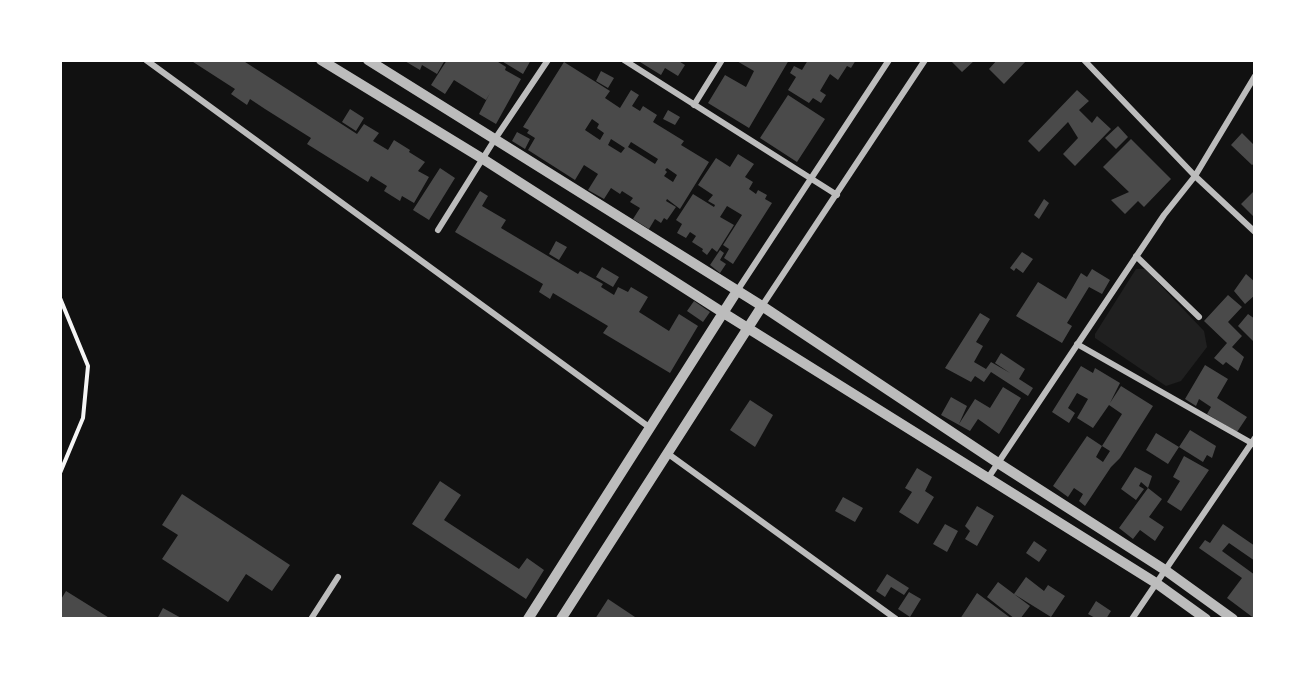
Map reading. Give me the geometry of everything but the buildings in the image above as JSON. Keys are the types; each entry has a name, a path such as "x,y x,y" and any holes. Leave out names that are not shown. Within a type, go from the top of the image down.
{"street":[{"path":"146,60 649,427"},
{"path":"321,60 483,159 722,312 1156,583 1206,619"},
{"path":"368,60 762,306 998,463 1165,570 1233,619"},
{"path":"438,230 548,60"},
{"path":"624,60 837,195"},
{"path":"694,105 722,60"},
{"path":"528,619 722,312 889,60"},
{"path":"561,619 762,306 925,60"},
{"path":"1084,60 1195,176 1255,232"},
{"path":"988,478 1164,214 1195,176 1255,76"},
{"path":"1137,256 1199,317"},
{"path":"1077,344 1254,442 1132,619"},
{"path":"667,453 896,619"},
{"path":"311,619 338,577"}],"path":[{"path":"60,298 88,366 83,418 60,473"}],"shaded area":[{"path":"1136,269 1145,269 1204,331 1207,347 1181,381 1166,386 1095,338 1095,334"}]}
